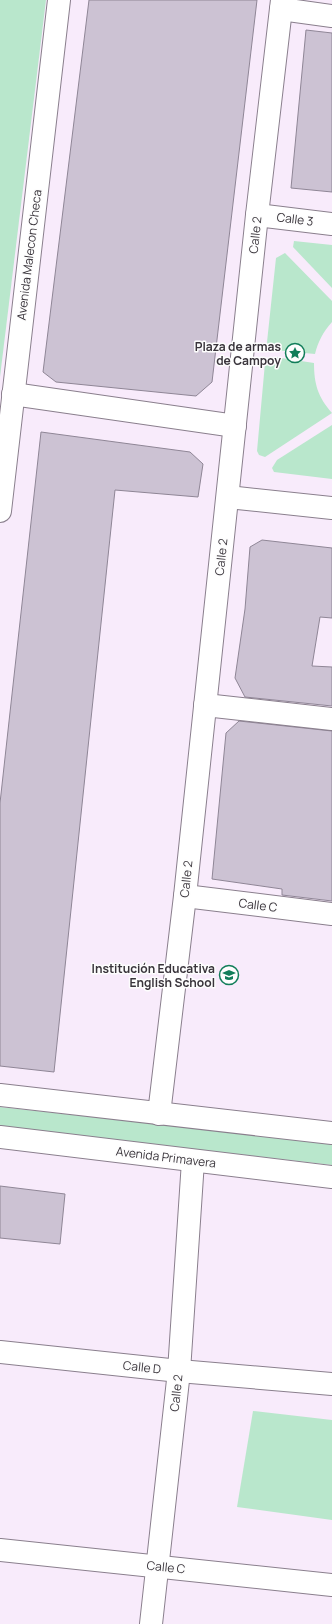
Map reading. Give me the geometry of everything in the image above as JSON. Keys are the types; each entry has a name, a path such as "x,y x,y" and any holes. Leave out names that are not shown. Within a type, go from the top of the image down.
{"street":[{"name":"Avenida Malecon Checa","path":"0,511 59,0"},
{"path":"282,5 332,16"},
{"name":"Calle 2","path":"159,1114 185,896 257,215 282,5"},
{"name":"Calle 3","path":"257,215 332,224"},
{"path":"13,394 235,426"},
{"path":"228,497 332,508"},
{"path":"205,705 332,719"},
{"name":"Calle C","path":"185,896 332,914"},
{"path":"0,1095 159,1114 332,1132"},
{"name":"Avenida Primavera","path":"0,1137 332,1177"},
{"name":"Calle 2","path":"151,1624 179,1371 193,1161"},
{"name":"Calle D","path":"0,1352 179,1371 332,1384"},
{"name":"Calle C","path":"0,1550 332,1584"}],"green space":[{"path":"0,0 46,0 0,377"},
{"path":"294,241 332,245 332,288 293,247"},
{"path":"285,253 332,301 332,322 321,337 315,354 274,350 268,346 267,342 276,258"},
{"path":"275,357 314,363 316,384 320,396 332,413 265,457 259,455 257,451 265,363"},
{"path":"332,425 332,479 274,472 272,468 277,460"},
{"path":"0,1107 332,1143 332,1165 0,1127"},
{"path":"253,1411 332,1420 332,1520 237,1507"}],"building":[{"path":"89,0 257,0 212,382 196,396 56,382 43,372"},
{"path":"306,30 332,33 332,192 291,188"},
{"path":"41,432 190,452 203,464 198,497 115,490 54,1072 0,1066 0,803"},
{"path":"262,540 332,548 332,618 320,617 312,666 332,667 332,706 245,697 235,678 245,609 250,547"},
{"path":"239,721 332,731 332,901 282,895 282,889 212,879 226,733"},
{"path":"0,1186 65,1194 60,1244 0,1238"}],"place":[{"name":"Plaza de armas de Campoy","path":"295,353"},
{"name":"Institución Educativa English School","path":"229,975"}]}
